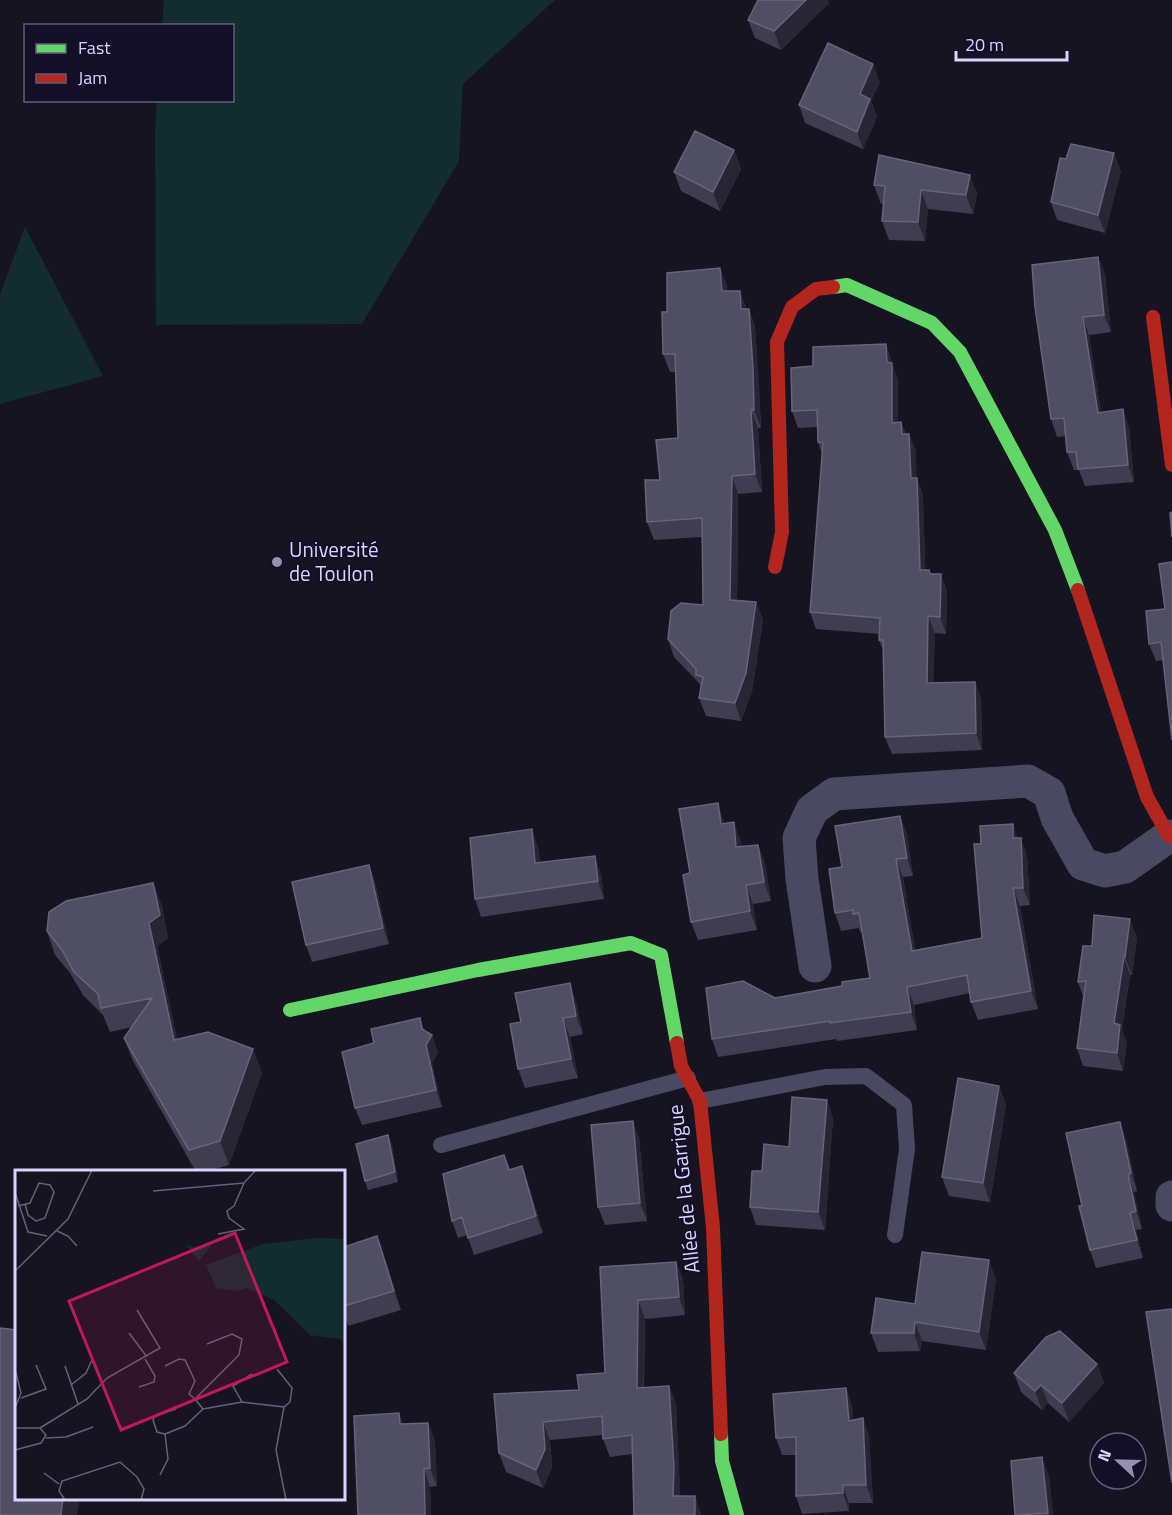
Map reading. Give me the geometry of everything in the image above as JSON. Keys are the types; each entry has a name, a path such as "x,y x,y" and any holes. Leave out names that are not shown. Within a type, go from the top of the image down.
{"street":[{"path":"775,567 782,531 777,342 792,307 816,289 847,285 932,323 960,352 1055,530 1147,797 1170,836 1125,867 1104,871 1083,864 1057,818 1049,793 1028,781 834,794 812,810 799,838 801,879 815,966"},
{"path":"1153,317 1172,465"},
{"name":"Allée de la Garrigue","path":"290,1010 478,970 631,943 661,954 681,1066 700,1101 713,1228 722,1461 737,1515"},
{"path":"1172,1197 1172,1205"}],"lane":[{"path":"700,1101 825,1077 866,1076 904,1105 907,1149 895,1235"},
{"path":"441,1145 688,1078"}],"green space":[{"path":"164,0 555,0 463,84 459,161 362,324 156,325 155,130 157,102 234,102 234,24 162,24"},
{"path":"25,227 103,376 0,404 0,294"}],"building":[{"path":"758,0 806,0 774,31 748,20"},
{"path":"828,43 873,64 860,94 870,99 857,132 799,105"},
{"path":"695,131 734,150 713,192 674,172"},
{"path":"1071,144 1114,153 1098,215 1051,202 1060,158 1066,159"},
{"path":"879,155 970,175 966,195 921,190 918,222 882,221 885,186 874,185"},
{"path":"1098,257 1104,315 1083,317 1098,413 1123,409 1128,465 1078,469 1076,452 1067,452 1064,418 1051,419 1035,307 1032,265"},
{"path":"720,268 722,291 740,291 741,309 749,309 753,369 754,410 751,410 755,474 732,476 730,600 756,602 746,673 735,703 699,698 703,677 696,675 696,669 668,639 671,611 681,603 703,605 702,518 647,522 645,480 660,480 656,440 678,438 675,354 663,354 662,312 667,312 667,273"},
{"path":"886,344 887,362 892,363 892,423 901,422 902,434 909,434 911,478 917,478 920,570 929,570 930,574 941,574 940,617 928,616 927,683 975,682 976,733 885,737 883,640 879,640 880,618 810,612 823,443 818,442 817,410 792,411 791,368 813,366 813,347"},
{"path":"1172,512 1172,537 1170,513"},
{"path":"1172,562 1172,740 1161,642 1149,644 1146,611 1165,609 1159,564"},
{"path":"718,803 721,824 734,822 736,847 758,845 764,882 746,885 750,911 691,922 683,875 690,873 679,809"},
{"path":"900,816 907,858 896,859 912,951 982,938 974,844 981,844 980,826 1013,824 1013,838 1021,838 1023,888 1013,888 1031,991 971,1002 967,975 907,987 911,1012 830,1023 830,1021 712,1039 706,988 743,981 775,998 842,986 842,982 870,978 859,913 853,914 853,910 835,913 829,869 842,867 835,826"},
{"path":"532,829 535,863 595,856 598,881 475,899 470,838"},
{"path":"369,865 383,928 306,945 292,882"},
{"path":"153,883 160,915 149,923 174,1040 208,1032 253,1049 220,1141 189,1150 124,1038 152,998 101,1008 98,994 74,972 62,950 47,931 49,912 66,901"},
{"path":"1094,915 1130,919 1114,1023 1120,1025 1117,1053 1077,1048 1086,981 1078,982 1083,946 1092,946"},
{"path":"570,983 576,1016 563,1018 571,1059 518,1069 510,1024 521,1022 515,993"},
{"path":"420,1018 422,1029 432,1035 426,1045 436,1090 355,1108 342,1052 374,1043 371,1029"},
{"path":"958,1078 999,1086 983,1183 942,1177"},
{"path":"792,1097 827,1100 818,1212 750,1207 752,1171 762,1171 764,1144 789,1147"},
{"path":"633,1121 640,1203 598,1207 591,1125"},
{"path":"1120,1122 1131,1173 1128,1175 1136,1211 1130,1213 1137,1240 1090,1250 1079,1206 1082,1206 1066,1133"},
{"path":"388,1135 395,1172 365,1181 356,1144"},
{"path":"504,1155 509,1170 522,1166 536,1216 468,1238 462,1217 452,1221 443,1174"},
{"path":"377,1236 394,1291 345,1306 345,1247"},
{"path":"922,1252 989,1260 979,1332 915,1322 914,1333 871,1333 876,1298 915,1304"},
{"path":"676,1262 679,1297 638,1300 637,1388 669,1386 674,1467 673,1496 695,1496 695,1515 634,1515 632,1435 603,1439 602,1416 543,1422 545,1449 536,1470 499,1453 494,1394 579,1390 577,1375 605,1373 600,1267"},
{"path":"1172,1309 1172,1483 1146,1312"},
{"path":"0,1328 15,1330 15,1500 63,1500 61,1515 0,1515"},
{"path":"1060,1331 1097,1364 1062,1403 1041,1385 1035,1391 1014,1373 1046,1337"},
{"path":"846,1388 849,1421 863,1418 866,1485 843,1485 843,1493 796,1496 796,1437 776,1438 773,1394"},
{"path":"399,1413 400,1424 428,1423 430,1468 424,1469 425,1515 358,1515 354,1416"},
{"path":"1042,1457 1048,1513 1015,1515 1011,1461"}],"traffic: fast":[{"path":"833,287 847,285 932,323 960,352 1055,530 1078,590"},
{"path":"290,1010 478,970 631,943 661,955 677,1043"},
{"path":"721,1434 722,1461 737,1515"}],"traffic: jam":[{"path":"775,567 782,532 777,342 792,307 816,289 833,287"},
{"path":"1153,317 1172,465"},
{"path":"1078,590 1147,797 1169,836 1172,836"},
{"path":"677,1043 681,1066 700,1101 713,1228 721,1434"}],"place":[{"name":"Université de Toulon","path":"277,562"}]}
